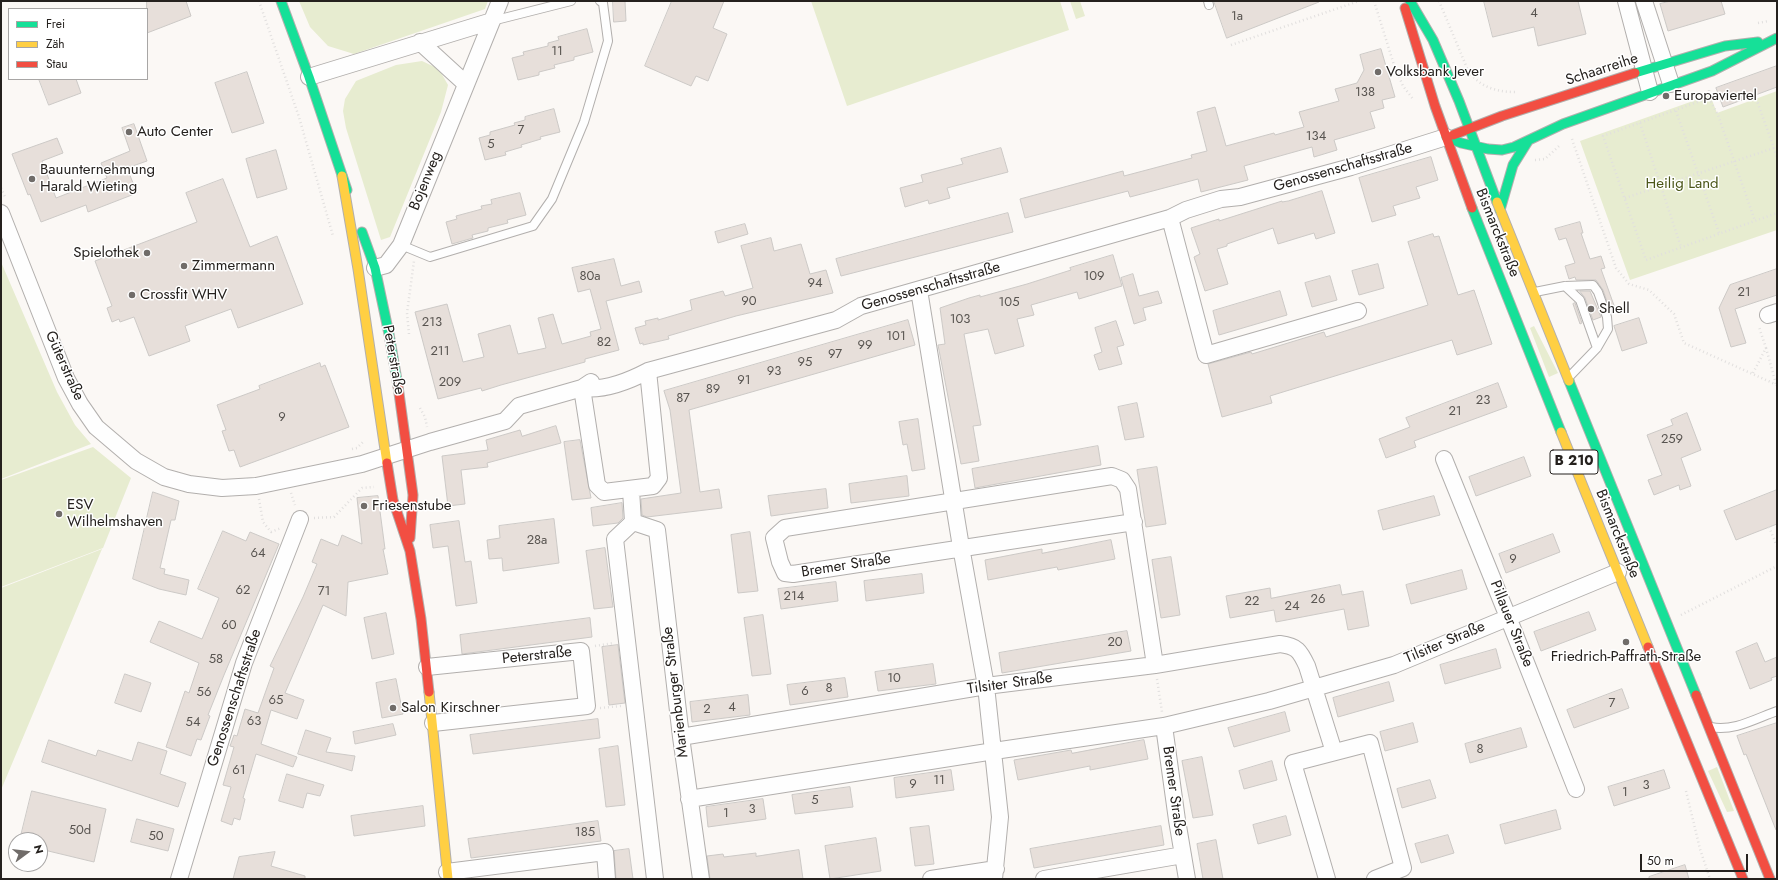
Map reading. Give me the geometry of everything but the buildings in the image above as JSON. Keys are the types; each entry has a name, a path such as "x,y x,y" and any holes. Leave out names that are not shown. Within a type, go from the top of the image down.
{"main road":[{"name":"Peterstraße","path":"281,1 375,268 389,334 413,495 410,551"},
{"name":"B 210","path":"1404,1 1416,47 1446,137"},
{"name":"B 210","path":"1410,1 1433,40 1469,128"},
{"name":"Schaarreihe","path":"1446,137 1502,116 1664,64 1725,46 1773,40"},
{"name":"Schaarreihe","path":"1528,141 1563,124 1671,84 1712,71 1773,40"},
{"name":"Bismarckstraße","path":"1469,128 1500,210 1770,879"},
{"path":"1446,137 1476,147 1502,150 1528,141"},
{"name":"Bismarckstraße","path":"1446,137 1462,184 1743,879"},
{"path":"1500,210 1514,162 1518,153 1528,141"},
{"name":"Peterstraße","path":"342,176 358,269 393,500 410,551 427,667 448,875"}],"street":[{"name":"Bojenweg","path":"375,268 386,265 401,245 500,1"},
{"path":"1626,1 1650,92"},
{"path":"1644,1 1671,84"},
{"path":"309,77 492,21"},
{"path":"420,42 466,84"},
{"name":"Genossenschaftsstraße","path":"387,455 504,421 519,406 582,388 598,378 630,369 648,371 836,320 861,306 1170,218 1191,219 1226,209 1240,197 1388,157 1446,137"},
{"name":"Güterstraße","path":"4,207 66,378 80,404 96,427 136,461 164,477 189,484 222,488 256,486 288,480 362,464 387,455"},
{"path":"1170,218 1206,355 1358,311"},
{"path":"919,290 953,502 986,686 1000,817 995,874 931,879"},
{"path":"582,388 597,486 604,492 631,490 653,486 659,478 648,371"},
{"name":"Pillauer Straße","path":"1444,459 1576,789"},
{"name":"Bremer Straße","path":"1134,522 961,547 793,574 785,573 780,562 774,538 785,528 1112,476 1122,480 1128,488 1134,522 1155,664"},
{"path":"631,490 634,522 615,539 633,704 655,879"},
{"name":"Genossenschaftsstraße","path":"179,879 244,663 300,519"},
{"name":"Marienburger Straße","path":"634,522 657,530 681,737 701,879"},
{"name":"Tilsiter Straße","path":"689,799 1164,726 1269,702 1394,665 1618,572"},
{"name":"Tilsiter Straße","path":"681,737 986,686 1155,664 1280,644 1291,645 1301,653 1307,666 1313,688"},
{"name":"Peterstraße","path":"427,667 581,651 587,706"},
{"path":"1313,688 1334,752"},
{"path":"433,723 587,706"},
{"name":"Bremer Straße","path":"1164,726 1187,879"},
{"path":"1327,879 1293,763 1370,743 1403,868 1375,879"},
{"name":"Peterstraße","path":"448,875 605,852 607,879"},
{"name":"Bremer Straße","path":"1044,879 1183,855"}],"lane":[{"path":"492,21 571,1"},
{"path":"401,245 430,257 533,226 552,199 584,122 608,41 604,3 600,1"},
{"path":"1534,292 1566,286 1593,285 1598,292 1607,317 1608,329 1597,348 1568,378"},
{"path":"1566,286 1580,300 1597,348"},
{"path":"1709,727 1719,729 1729,728 1777,711"}],"path":[{"path":"259,1 299,117 335,244"},
{"path":"1231,45 1359,1"},
{"path":"1374,1 1394,65 1414,102"},
{"path":"1439,1 1471,76 1476,81 1500,91"},
{"path":"1709,86 1708,98 1718,115 1755,221"},
{"path":"1755,95 1777,156"},
{"path":"1708,98 1676,111 1603,136 1646,260 1777,213"},
{"path":"1676,111 1719,233"},
{"path":"1640,123 1681,247"},
{"path":"1571,135 1616,268 1629,284 1649,290 1674,314 1684,343 1777,385"},
{"path":"1625,198 1775,147"},
{"path":"1,188 4,207"},
{"path":"401,245 414,258 407,313 409,335"},
{"path":"1772,313 1758,325 1777,385"},
{"path":"1753,373 1766,348"},
{"path":"419,402 420,408 425,416 430,442"},
{"path":"350,450 357,448 364,440"},
{"path":"288,480 300,519"},
{"path":"256,486 263,522 271,532 300,519 334,517 362,488 373,486 377,488"},
{"path":"1769,527 1777,546"},
{"path":"1667,623 1777,566"},
{"path":"589,647 626,641"},
{"path":"1155,664 1164,726"},
{"path":"587,706 587,710 633,704"}],"green space":[{"path":"299,1 488,1 485,9 354,54 328,46 310,27"},
{"path":"811,1 1060,1 1069,30 847,106"},
{"path":"1070,1 1080,1 1085,16 1076,19"},
{"path":"422,61 439,69 448,85 441,112 390,237 381,240 346,128 343,111 345,99 356,81 396,65"},
{"name":"Heilig Land","path":"1777,91 1777,230 1630,280 1580,141 1710,95 1717,113"},
{"path":"1,262 57,392 75,425 91,444 1,479"},
{"path":"1534,326 1558,373 1549,377 1530,328"},
{"name":"ESV Wilhelmshaven","path":"93,447 131,478 103,548 1,587 1,480"},
{"path":"102,549 1,790 1,588"},
{"path":"1717,767 1734,811 1727,812 1708,771"}],"traffic: fast":[{"path":"281,1 309,77 347,190"},
{"path":"1410,1 1433,40 1459,101 1497,202"},
{"path":"1446,137 1461,143 1488,149 1502,150 1514,147 1563,124 1712,71 1777,38"},
{"path":"1635,73 1725,46 1758,42"},
{"path":"1500,210 1513,165 1528,141"},
{"path":"1472,208 1561,432"},
{"path":"362,232 375,268 398,386"},
{"path":"1569,381 1696,695"}],"traffic: slow":[{"path":"342,176 358,269 387,463"},
{"path":"1497,202 1569,381"},
{"path":"1561,432 1648,647"},
{"path":"429,692 448,879"}],"traffic: jam":[{"path":"1405,8 1435,106 1472,208"},
{"path":"1453,135 1502,116 1635,73"},
{"path":"398,386 413,495 410,538"},
{"path":"387,463 393,500 410,551 421,619 429,692"},
{"path":"1648,647 1743,879"},
{"path":"1696,695 1770,879"}],"place":[{"name":"Volksbank Jever","path":"1378,72"},
{"name":"Europaviertel","path":"1666,96"},
{"name":"Auto Center","path":"129,132"},
{"name":"Bauunternehmung Harald Wieting","path":"32,179"},
{"name":"Spielothek","path":"147,253"},
{"name":"Zimmermann","path":"184,266"},
{"name":"Crossfit WHV","path":"132,295"},
{"name":"Shell","path":"1591,309"},
{"name":"Friesenstube","path":"364,506"},
{"name":"ESV Wilhelmshaven","path":"59,514"},
{"name":"Friedrich-Paffrath-Straße","path":"1626,642"},
{"name":"Salon Kirschner","path":"393,708"}]}
